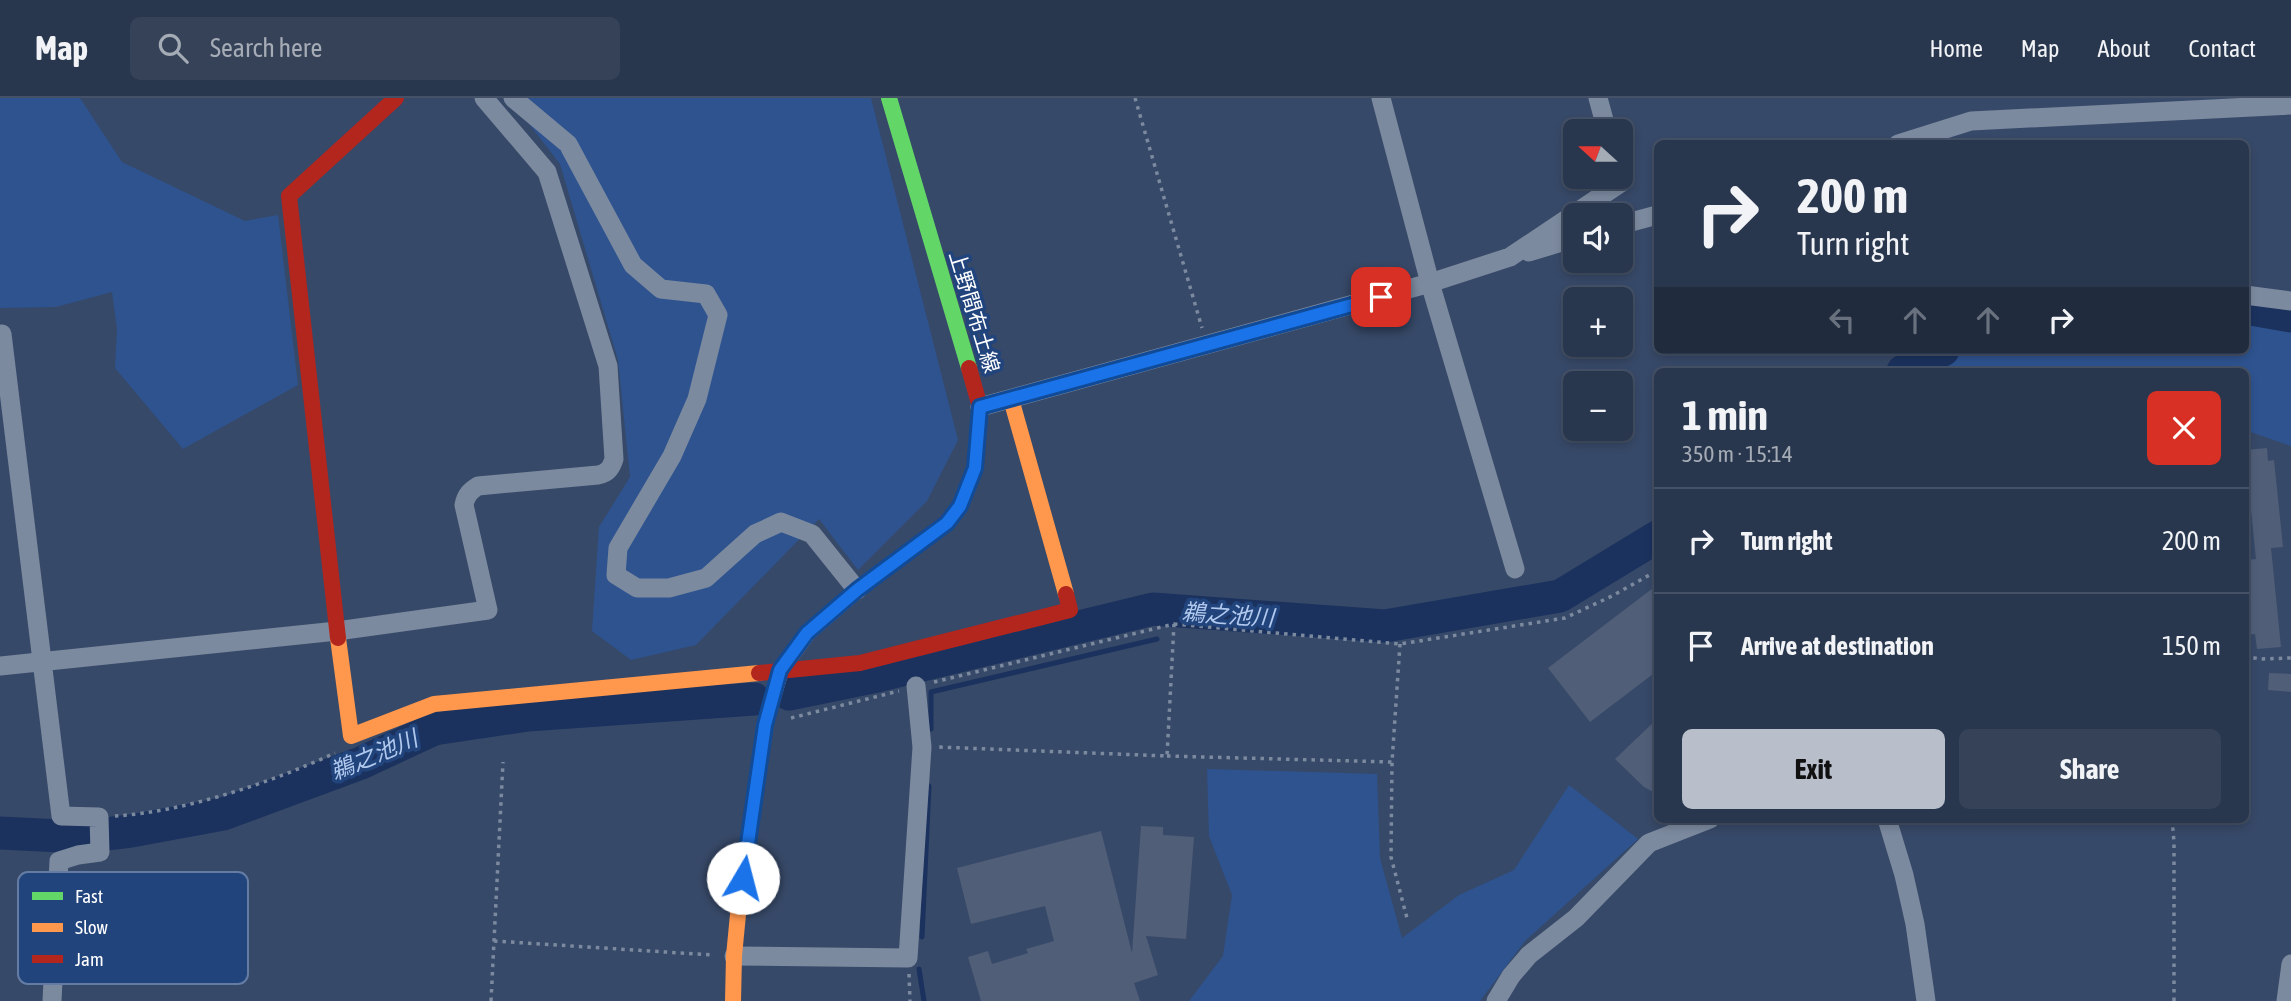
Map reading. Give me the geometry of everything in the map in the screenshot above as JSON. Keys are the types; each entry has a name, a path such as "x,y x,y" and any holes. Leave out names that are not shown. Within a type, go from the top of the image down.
{"street":[{"path":"396,98 289,196 351,736 434,704 860,663 1070,610 1012,399"},
{"path":"0,666 337,631 488,611 464,505 465,498 478,486 607,472 614,459 608,366 547,172 484,98"},
{"path":"513,98 568,144 633,265 661,289 706,294 718,315 697,399 672,456 618,548 616,575 636,588 669,588 706,578 755,534 781,522 812,534 857,590"},
{"name":"上野間布土線","path":"733,1001 739,904 765,725 780,670 807,633 857,590 947,523 960,506 975,468 980,407 889,98"},
{"path":"1381,98 1430,283 1515,569"},
{"path":"1598,98 1604,119"},
{"path":"1911,140 1971,121 2291,105"},
{"path":"1510,257 1612,189"},
{"path":"1633,221 1654,216"},
{"path":"980,407 1430,283 1563,242"},
{"path":"2249,296 2291,301"},
{"path":"2,334 61,816 99,817 100,852 59,861 58,872"},
{"path":"734,956 908,958 922,747 916,686"},
{"path":"1496,1001 1511,976 1529,955 1576,918 1649,843 1700,823"},
{"path":"1888,823 1915,923 1926,1001"},
{"path":"2286,1001 2291,964"}],"path":[{"path":"1135,98 1207,343"},
{"path":"765,725 1174,624 1400,644 1565,618 1654,573"},
{"path":"1167,756 1174,624"},
{"path":"1400,644 1392,762 1391,857 1408,922"},
{"path":"2249,656 2291,658"},
{"path":"99,817 147,813 216,797 314,763 346,748 351,743 351,736"},
{"path":"922,747 1392,762"},
{"path":"491,1001 503,762"},
{"path":"2172,823 2174,1001"},
{"path":"494,942 734,956"},
{"path":"908,958 910,1001"}],"shaded area":[{"path":"0,98 80,98 122,162 245,221 278,215 298,385 183,449 115,368 117,329 112,292 56,307 0,308"},
{"path":"509,98 871,98 958,440 927,501 858,570 819,519 696,645 631,660 592,631 599,527 630,477 618,360 560,164"},
{"path":"2249,320 2291,324 2291,446 2249,431 2249,368 1927,368 1955,354 2249,354"},
{"path":"1207,769 1377,774 1380,858 1402,938 1459,895 1514,870 1569,785 1638,839 1525,941 1480,1001 1189,1001 1223,956 1232,895 1209,836"}],"building":[{"path":"2267,448 2268,461 2274,460 2283,547 2271,548 2281,647 2257,649 2255,634 2249,635 2249,560 2256,559 2249,490 2249,450"},
{"path":"1654,587 1654,673 1590,722 1548,668"},
{"path":"2269,673 2291,674 2291,692 2268,690"},
{"path":"1654,722 1654,792 1644,787 1615,759"},
{"path":"1141,826 1163,827 1163,835 1194,837 1186,939 1146,936 1158,975 1134,983 1140,1001 981,1001 968,957 988,951 992,964 1028,953 1026,949 1054,941 1045,906 971,924 957,868 1101,831 1132,953"}],"waterway":[{"name":"鵜之池川","path":"2249,309 2291,316"},
{"name":"鵜之池川","path":"1909,368 1935,354"},
{"name":"鵜之池川","path":"789,694 877,676 1153,609 1385,626 1560,596 1654,539"},
{"path":"931,729 931,692 1157,639"},
{"name":"鵜之池川","path":"0,833 81,837 223,814 361,763 434,729 528,715 754,699"},
{"path":"922,937 929,786"},
{"path":"919,969 924,1001"}],"traffic: fast":[{"path":"889,98 969,368"}],"traffic: slow":[{"path":"1011,399 1066,594"},
{"path":"733,1001 739,904 765,725 781,670 808,633 865,584"},
{"path":"338,638 351,736 434,704 759,673"}],"traffic: jam":[{"path":"338,638 289,196 396,98"},
{"path":"865,584 947,522 960,506 975,468 980,407 969,368"},
{"path":"759,673 860,663 1070,610 1066,594"}],"route":[{"path":"743,878 765,725 780,670 807,633 857,590 947,523 960,506 975,468 980,407 1381,297"}]}
